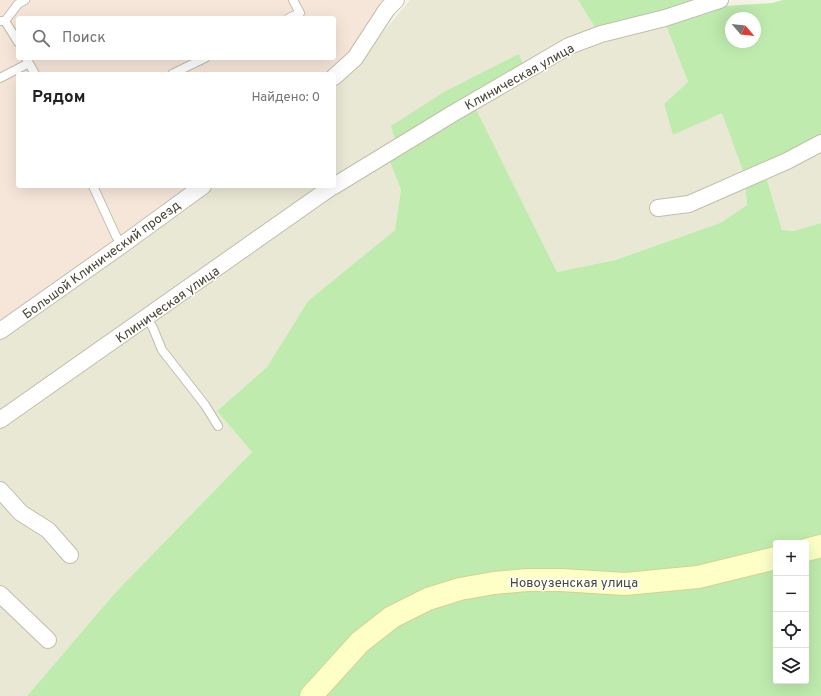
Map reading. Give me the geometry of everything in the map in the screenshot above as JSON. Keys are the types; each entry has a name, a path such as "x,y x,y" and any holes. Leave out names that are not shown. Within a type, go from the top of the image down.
{"main road":[{"path":"809,549 821,546"},
{"name":"Новоузенская улица","path":"311,696 360,642 392,617 428,599 460,589 494,583 527,580 561,580 625,584 698,577 773,559"}],"street":[{"path":"336,75 355,58 387,9 396,0"},
{"name":"Клиническая улица","path":"336,185 452,114 569,46 601,34 665,18 720,0"},
{"path":"658,208 689,204 787,161 821,143"},
{"name":"Большой Клинический проезд","path":"0,331 122,245 199,188"},
{"name":"Клиническая улица","path":"0,420 331,188"},
{"path":"0,490 21,513 48,530 70,555"},
{"path":"0,594 48,640"}],"lane":[{"path":"16,39 2,21 18,4 25,0"},
{"path":"293,0 300,13 293,16"},
{"path":"176,72 201,60"},
{"path":"0,78 28,61 34,72"},
{"path":"94,188 116,236 122,245"},
{"path":"147,318 162,350 205,405 218,426"}],"shaded area":[{"path":"0,0 383,0 349,54 328,72 16,72 16,188 193,188 0,325"},
{"path":"410,0 578,0 598,32 336,178 336,81 358,62"},
{"path":"666,25 688,82 664,104 673,135 722,112 744,174 747,205 720,223 614,260 557,272 474,105 570,50"},
{"path":"821,147 821,223 794,231 782,230 766,177"},
{"path":"389,159 401,190 395,230 308,301 267,367 217,411 252,452 115,593 27,696 0,696 0,427 333,192"},
{"path":"210,188 320,188 0,414 0,338"}],"green space":[{"path":"578,0 696,0 598,32"},
{"path":"783,0 821,0 821,137 744,174 722,113 673,135 664,104 688,82 666,25 726,6 772,3"},
{"path":"519,54 524,68 395,139 391,126 444,92"},
{"path":"474,105 557,272 615,260 720,223 747,205 745,183 766,177 782,230 794,231 821,223 821,539 809,542 809,540 773,540 773,551 699,570 628,575 529,571 357,634 300,696 27,696 115,593 252,452 217,411 267,367 308,301 395,230 401,190 389,159"},
{"path":"821,555 821,696 324,696 368,649 400,624 441,604 510,589 657,592 701,587 773,566 773,684 809,684 809,557"}]}
